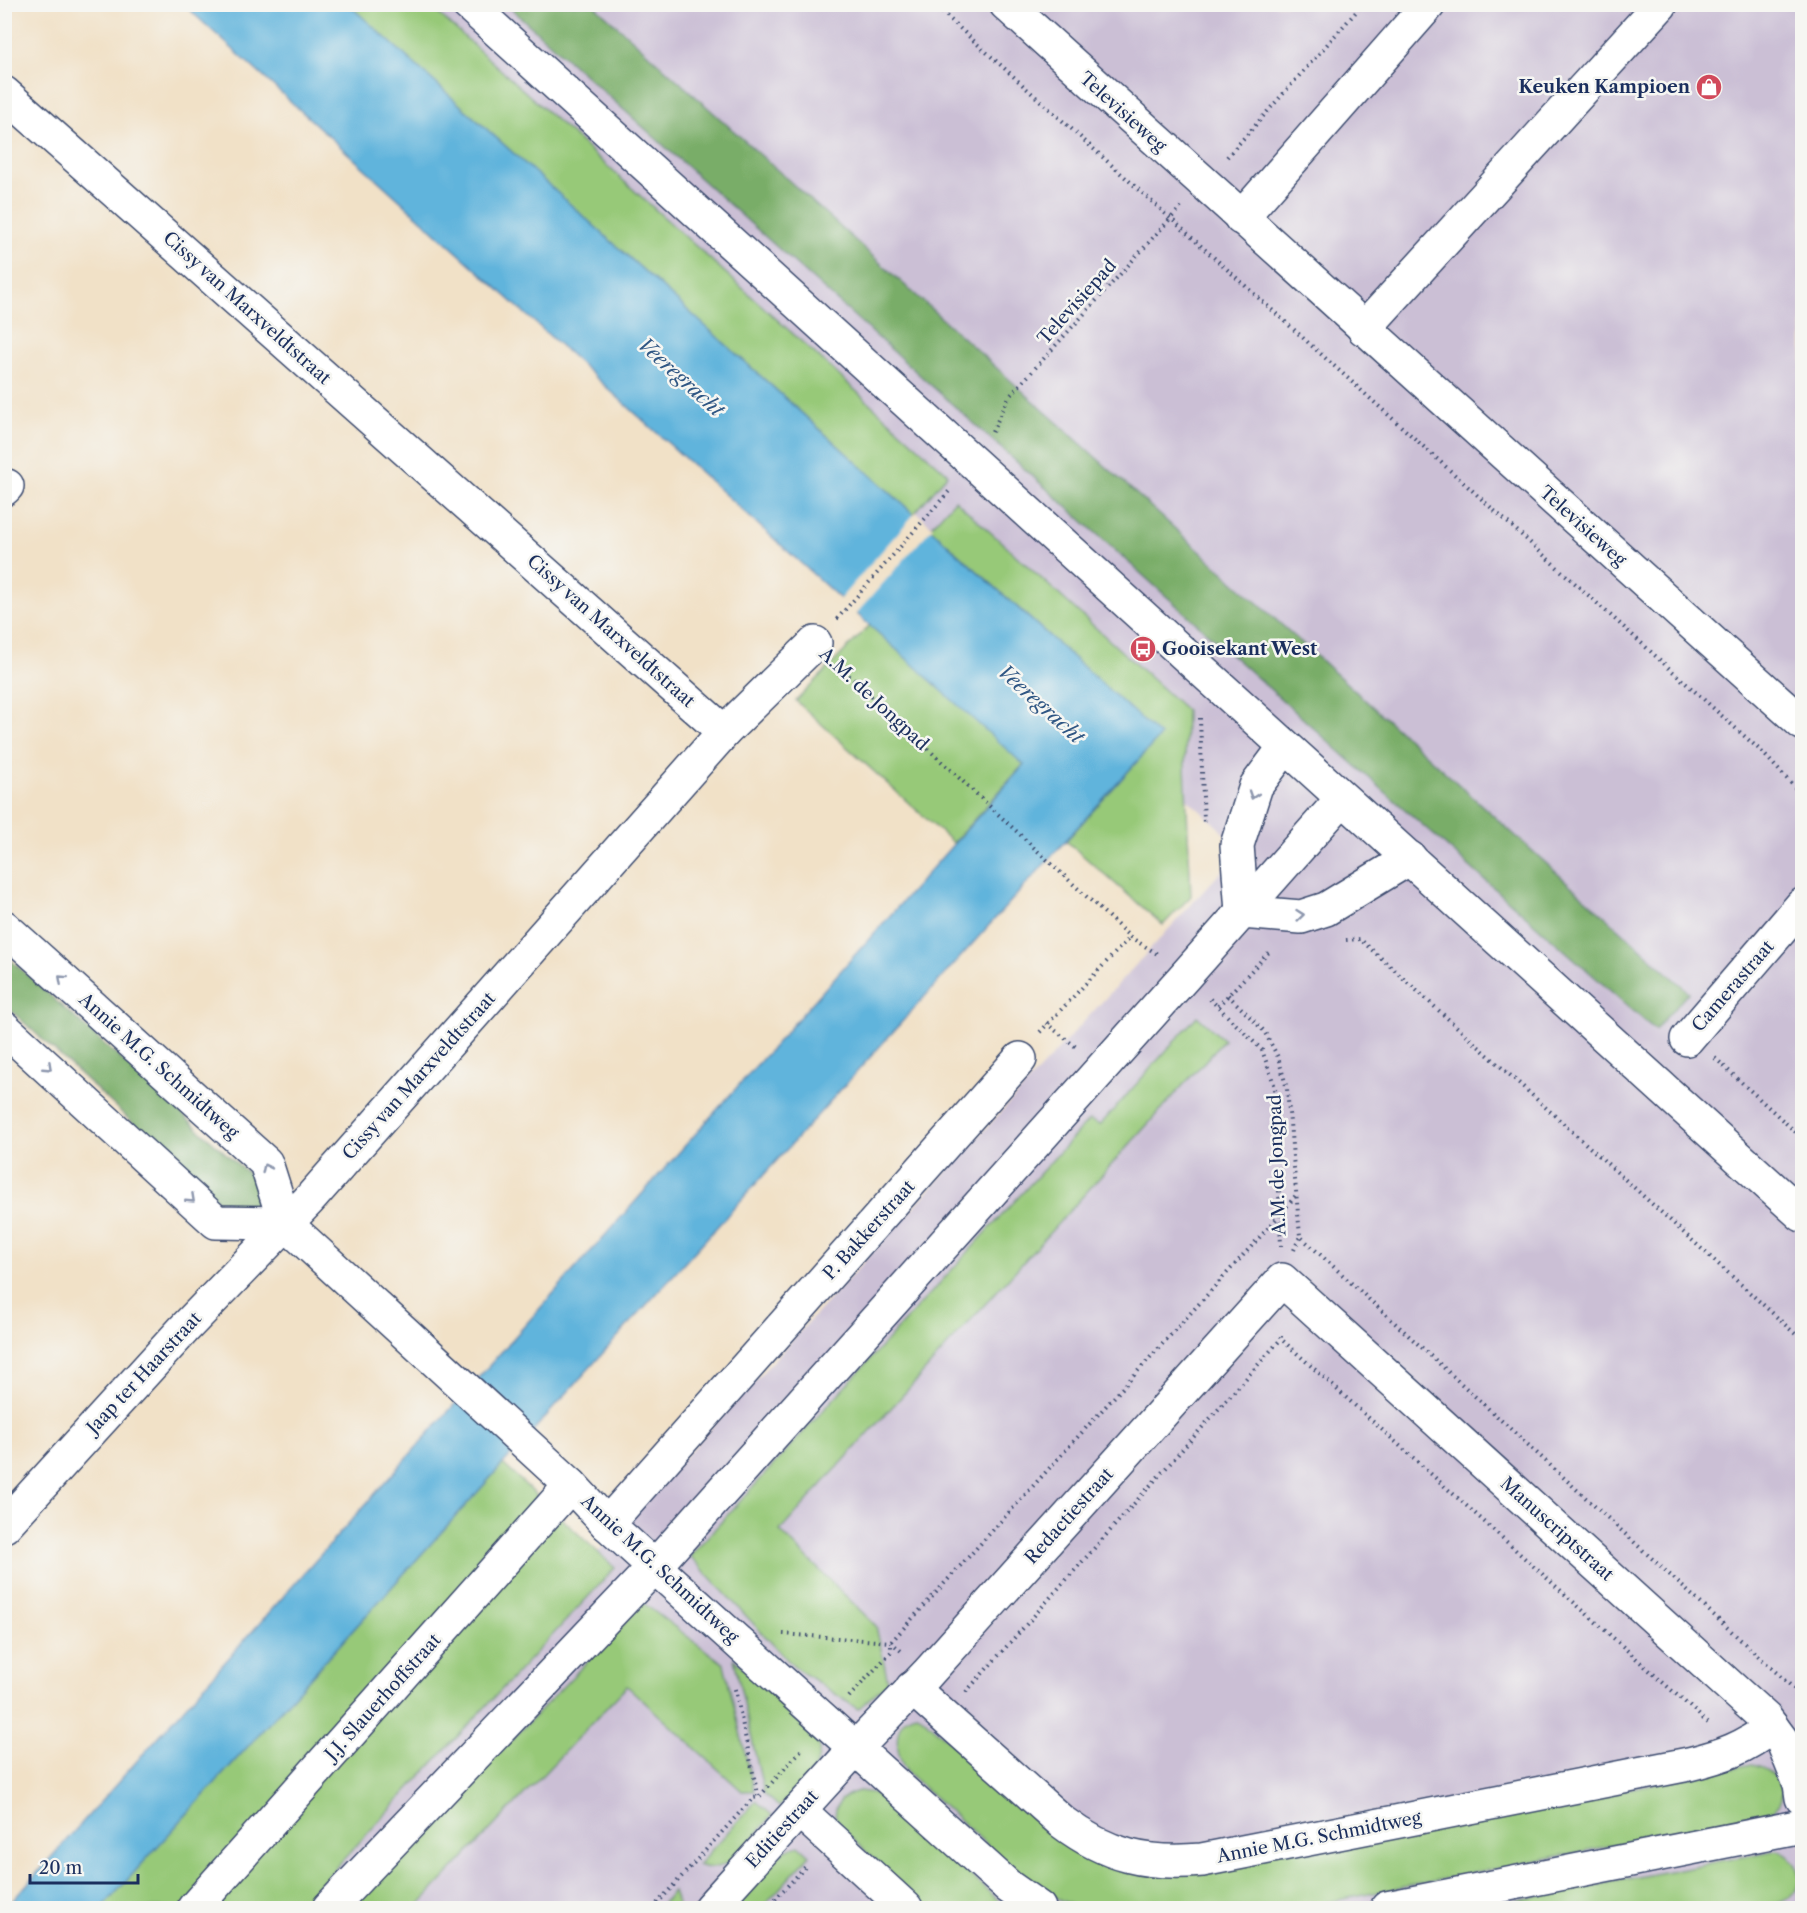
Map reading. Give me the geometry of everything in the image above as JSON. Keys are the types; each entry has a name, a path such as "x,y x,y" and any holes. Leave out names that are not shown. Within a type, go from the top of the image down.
{"street":[{"path":"468,4 1803,1215"},
{"name":"Televisieweg","path":"1006,4 1240,218 1803,723"},
{"path":"1240,218 1429,4"},
{"path":"1364,329 1661,4"},
{"name":"Cissy van Marxveldtstraat","path":"4,93 724,732 308,1201 285,1223"},
{"name":"A.M. de Jongpad","path":"724,732 825,632"},
{"path":"1242,912 1237,845 1256,786 1285,747"},
{"path":"329,1908 655,1566 1342,799"},
{"path":"1242,912 1301,916 1326,909 1410,858"},
{"name":"Camerastraat","path":"1687,1039 1803,905"},
{"name":"Annie M.G. Schmidtweg","path":"4,927 266,1162 285,1223 537,1453 607,1524 1009,1887 1039,1908"},
{"path":"4,1028 216,1222 285,1223"},
{"name":"P. Bakkerstraat","path":"607,1524 1020,1059"},
{"name":"Jaap ter Haarstraat","path":"4,1526 184,1329 285,1223"},
{"name":"Redactiestraat","path":"855,1749 920,1681 1282,1280"},
{"name":"Manuscriptstraat","path":"1282,1280 1741,1696 1772,1727 1783,1742 1800,1784 1803,1798"},
{"name":"J.J. Slauerhoffstraat","path":"194,1908 571,1485"},
{"name":"Annie M.G. Schmidtweg","path":"920,1681 1080,1836 1119,1854 1146,1861 1174,1863 1202,1860 1689,1764 1724,1755 1750,1743 1772,1727"},
{"name":"Editiestraat","path":"710,1908 855,1749"},
{"path":"793,1816 830,1839 906,1908"},
{"path":"1387,1908 1803,1826"}],"path":[{"path":"933,4 1762,752 1803,795"},
{"name":"Televisiepad","path":"825,632 973,464 992,433 1009,397 1363,4"},
{"name":"A.M. de Jongpad","path":"825,632 973,791 1130,937 1156,952 1185,976 1262,1050 1275,1087 1282,1280"},
{"path":"1200,713 1205,829"},
{"path":"1020,1059 1046,1023 1130,937"},
{"path":"1338,941 1360,939 1803,1340"},
{"path":"1218,1006 1274,946"},
{"path":"1228,995 1264,1031 1278,1057 1287,1089 1300,1236 1803,1696"},
{"path":"1046,1023 1077,1048"},
{"path":"1687,1039 1709,1053 1803,1138"},
{"path":"891,1642 1296,1195"},
{"path":"960,1698 1281,1339"},
{"path":"778,1634 891,1642 920,1681"},
{"path":"733,1683 759,1797"},
{"path":"653,1908 753,1798 759,1797 793,1816"},
{"path":"767,1908 830,1839"}],"shaded area":[{"path":"317,5 1802,5 1802,1908 272,1908 1242,849"}],"green space":[{"path":"349,5 429,5 948,474 914,514"},
{"path":"507,5 594,5 1689,992 1655,1030 1358,768"},
{"path":"955,500 1186,710 1185,766 1191,896 1163,925 1066,841 1160,736 930,528"},
{"path":"870,625 1024,764 953,843 796,701"},
{"path":"4,954 252,1177 258,1193 254,1207 239,1212 223,1206 5,1005"},
{"path":"1197,1016 1224,1040 780,1531 876,1626 888,1682 858,1709 794,1667 690,1556 1089,1120 1100,1125"},
{"path":"503,1464 615,1568 298,1908 102,1908"},
{"path":"643,1603 724,1664 754,1791 742,1791 627,1686 416,1908 351,1908"},
{"path":"734,1659 814,1732 819,1743 819,1754 811,1774 779,1807 764,1793"},
{"path":"916,1714 1080,1853 1111,1867 1373,1840 1752,1764 1771,1773 1781,1788 1782,1796 1779,1804 1772,1811 1760,1816 1298,1908 1078,1908 1048,1894 1019,1874 908,1773 900,1758 897,1739 902,1723 908,1717"},
{"path":"859,1791 874,1793 886,1800 1007,1908 928,1908 838,1826 835,1814 839,1803 847,1796"},
{"path":"756,1801 772,1815 749,1844 730,1861 720,1866 709,1868 698,1865"},
{"path":"799,1845 810,1855 762,1908 731,1908 785,1850"},
{"path":"1777,1850 1784,1853 1795,1864 1799,1877 1795,1891 1790,1897 1771,1905 1749,1908 1478,1908"},
{"path":"673,1892 679,1908 658,1908"}],"water":[{"name":"Veeregracht","path":"184,5 349,5 1160,736 102,1908 6,1908 1024,765"}],"pier":[{"path":"916,512 933,527 855,615 838,601"}],"place":[{"name":"Keuken Kampioen","path":"1709,87"},
{"name":"Gooisekant West","path":"1143,649"}]}
